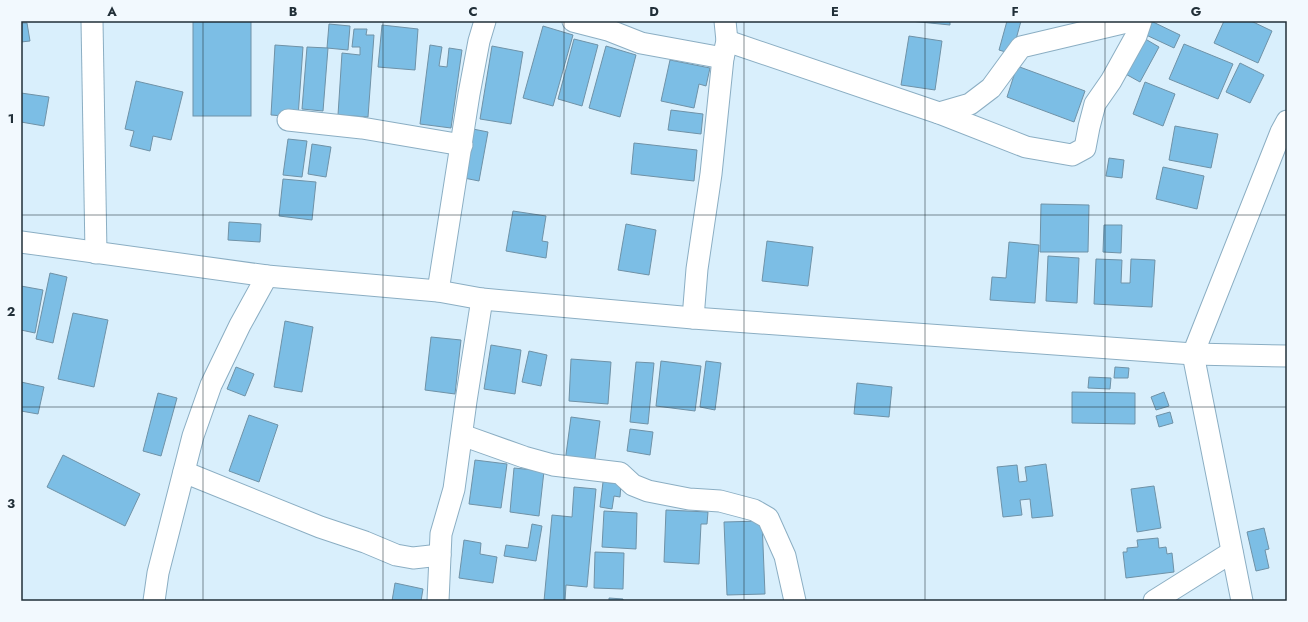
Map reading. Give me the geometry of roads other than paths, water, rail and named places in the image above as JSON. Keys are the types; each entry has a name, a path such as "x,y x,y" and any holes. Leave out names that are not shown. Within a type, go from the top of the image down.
{"street":[{"path":"92,21 96,253"},
{"path":"438,291 469,94 479,41 485,21"},
{"path":"573,21 608,30 641,43 725,50 939,113 1026,147 1072,155 1085,148 1095,104 1111,81 1136,36 1141,21"},
{"path":"693,318 697,269 711,174 725,50 725,21"},
{"path":"939,113 970,104 991,88 1021,47 1131,21"},
{"path":"288,120 362,128 462,145"},
{"path":"1242,601 1193,354 1278,140 1287,121"},
{"path":"21,242 267,276 438,291 482,299 693,318 1193,354 1287,356"},
{"path":"154,601 158,572 193,436 211,385 240,325 267,276"},
{"path":"438,601 441,534 454,489 482,299"},
{"path":"462,435 524,457 553,465 620,473 634,485 648,491 689,499 720,501 754,510 768,518 785,556 794,601"},
{"path":"184,472 320,527 365,542 396,555 413,558 440,554"},
{"path":"1154,601 1232,552"}]}
